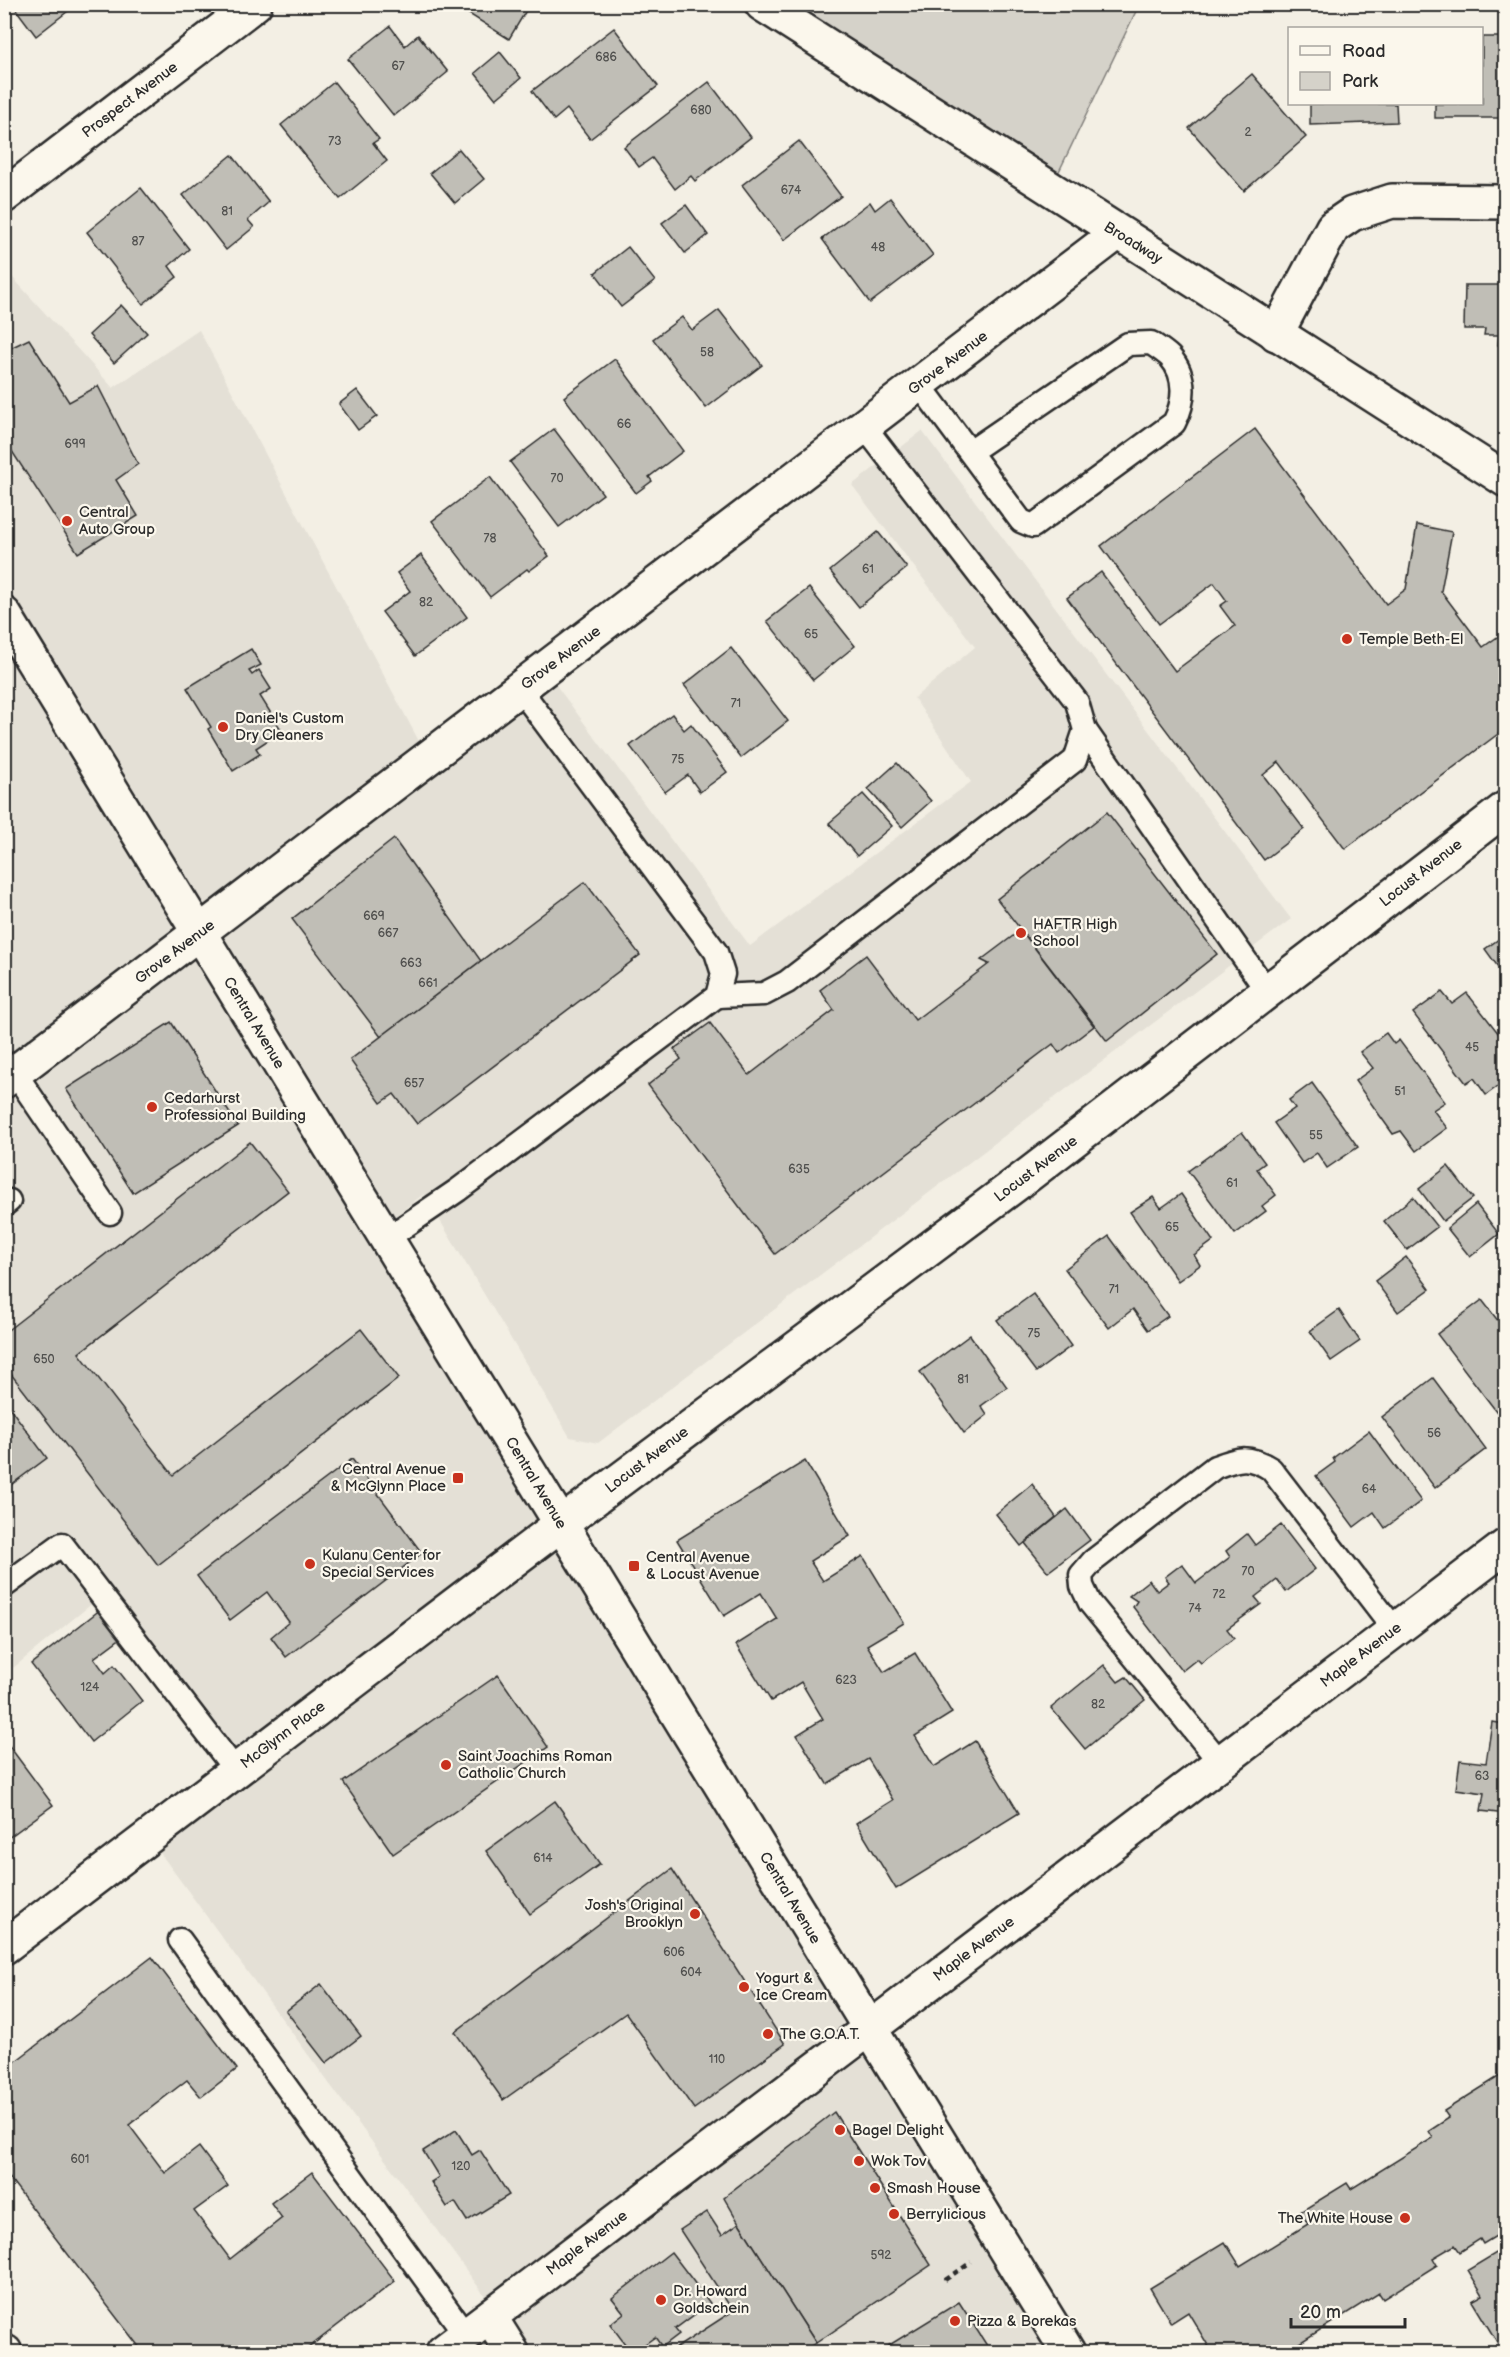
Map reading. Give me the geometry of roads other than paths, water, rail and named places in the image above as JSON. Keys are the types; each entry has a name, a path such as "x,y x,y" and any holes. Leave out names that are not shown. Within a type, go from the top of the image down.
{"street":[{"name":"Prospect Avenue","path":"4,196 255,4"},
{"name":"Broadway","path":"762,4 1506,480"},
{"path":"1276,334 1333,227 1352,214 1392,201 1506,202"},
{"name":"Grove Avenue","path":"10,1077 1118,233"},
{"name":"Central Avenue","path":"4,614 1068,2352"},
{"name":"Locust Avenue","path":"561,1524 1017,1183 1506,808"},
{"name":"McGlynn Place","path":"4,1947 561,1524"},
{"name":"Maple Avenue","path":"466,2335 1506,1546"},
{"path":"466,2335 512,2352"}],"lane":[{"path":"919,384 1021,521 1033,526 1174,423 1181,410 1183,380 1170,357 1151,343 1128,344 970,452"},
{"path":"864,426 1077,702 1084,730 1267,991"},
{"path":"520,689 716,952 723,974 717,996"},
{"path":"386,1239 458,1190 717,996 764,994 787,982 1075,760 1084,730"},
{"path":"10,1077 110,1213"},
{"path":"1220,1762 1090,1603 1082,1586 1081,1575 1093,1561 1215,1467 1238,1458 1255,1460 1271,1469 1395,1630"},
{"path":"4,1586 62,1544 236,1771"},
{"path":"180,1940 466,2335"}],"place":[{"name":"Central Auto Group","path":"67,521"},
{"name":"Temple Beth-El","path":"1347,639"},
{"name":"Daniel's Custom Dry Cleaners","path":"223,727"},
{"name":"HAFTR High School","path":"1021,933"},
{"name":"Cedarhurst Professional Building","path":"152,1107"},
{"name":"Central Avenue & McGlynn Place","path":"458,1478"},
{"name":"Kulanu Center for Special Services","path":"310,1564"},
{"name":"Central Avenue & Locust Avenue","path":"634,1566"},
{"name":"Saint Joachims Roman Catholic Church","path":"446,1765"},
{"name":"Josh's Original Brooklyn","path":"695,1914"},
{"name":"Yogurt & Ice Cream","path":"744,1987"},
{"name":"The G.O.A.T.","path":"768,2034"},
{"name":"Bagel Delight","path":"840,2130"},
{"name":"Wok Tov","path":"859,2161"},
{"name":"Smash House","path":"875,2188"},
{"name":"Berrylicious","path":"894,2214"},
{"name":"The White House","path":"1405,2218"},
{"name":"Dr. Howard Goldschein","path":"661,2300"},
{"name":"Pizza & Borekas","path":"955,2321"}]}
